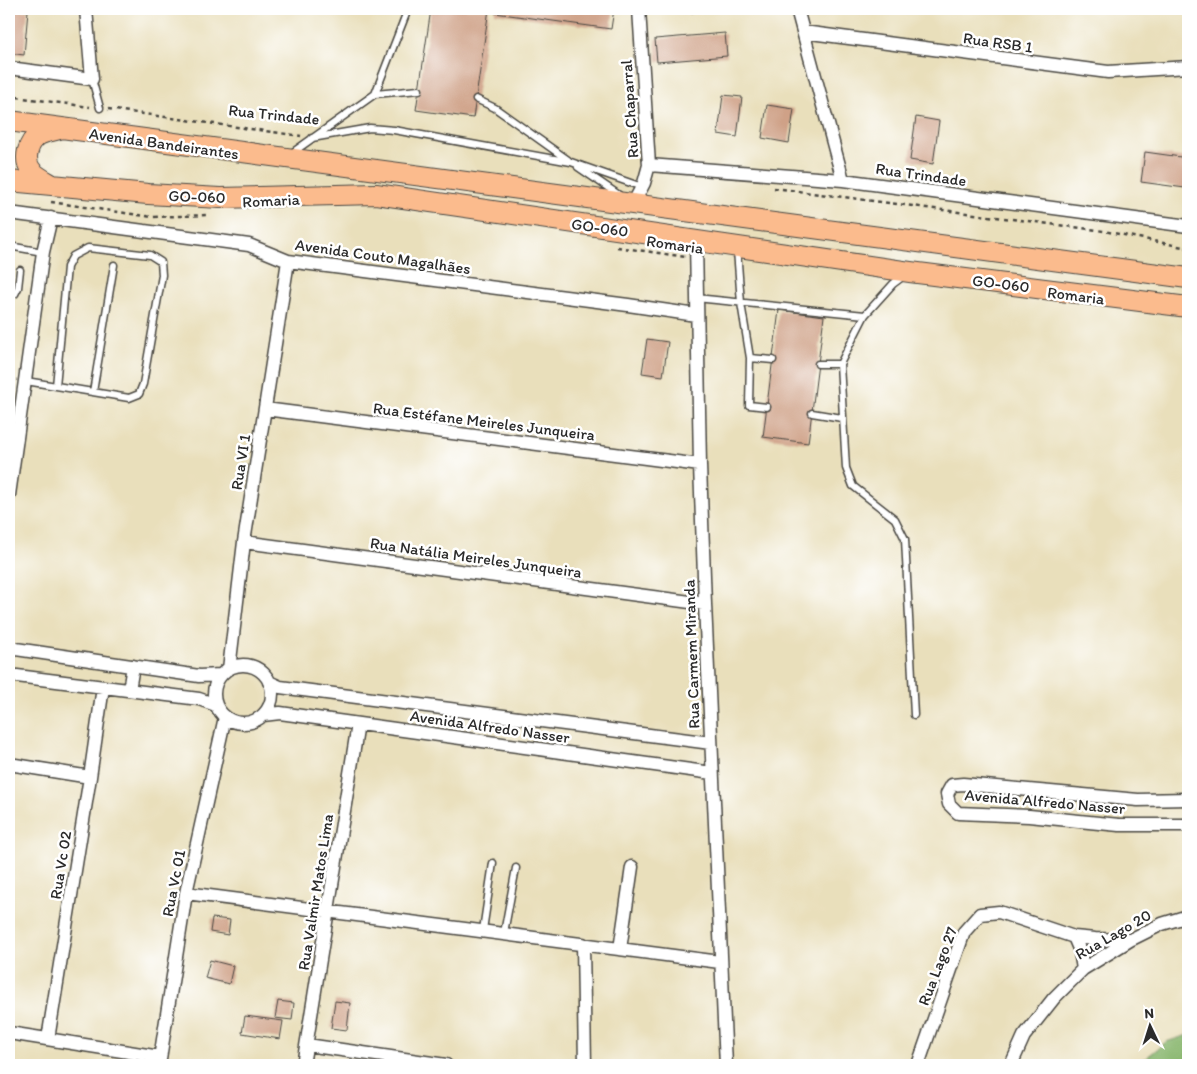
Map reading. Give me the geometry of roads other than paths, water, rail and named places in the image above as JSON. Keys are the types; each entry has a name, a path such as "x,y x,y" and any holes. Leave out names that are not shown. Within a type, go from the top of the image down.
{"main road":[{"name":"Avenida Bandeirantes","path":"9,121 284,159"},
{"path":"49,194 31,170 27,162 27,151 40,134 59,129"},
{"name":"GO-060","path":"284,159 1188,278"},
{"name":"GO-060","path":"9,181 49,194 148,194 220,198 376,194 696,250 736,247 910,272 1188,307"}],"street":[{"path":"9,68 92,78 86,9"},
{"name":"Rua Chaparral","path":"633,204 642,187 649,165 639,9"},
{"path":"797,9 842,180"},
{"name":"Rua RSB 1","path":"804,32 1108,72 1188,67"},
{"name":"Rua Trindade","path":"649,165 842,180 1188,226"},
{"name":"Avenida Couto Magalhães","path":"9,213 249,245 288,261 696,315"},
{"path":"9,495 43,252 50,218"},
{"name":"Rua Carmem Miranda","path":"696,250 696,315 705,604 726,1065"},
{"name":"Rua VI 1","path":"225,672 288,261"},
{"name":"Rua Estéfane Meireles Junqueira","path":"265,409 700,465"},
{"name":"Rua Natália Meireles Junqueira","path":"244,542 705,604"},
{"path":"9,648 199,676 225,672"},
{"path":"129,690 133,666"},
{"path":"235,666 250,666 258,669 266,675 269,682 271,687 271,703 263,715 256,720 246,723 234,721 225,717 216,705 214,691 217,682 225,672 235,666"},
{"path":"9,674 199,699 216,705"},
{"name":"Avenida Alfredo Nasser","path":"269,682 280,687 711,743"},
{"name":"Rua Vc 02","path":"48,1039 103,687"},
{"name":"Avenida Alfredo Nasser","path":"263,715 280,713 712,773"},
{"name":"Rua Vc 01","path":"160,1061 186,893 225,717"},
{"name":"Rua Valmir Matos Lima","path":"303,1065 358,724"},
{"path":"9,764 90,777"},
{"name":"Avenida Alfredo Nasser","path":"1188,799 1138,800 963,784 952,785 948,794 949,804 958,813 1029,816 1119,825 1188,824"},
{"path":"620,949 632,867"},
{"path":"186,893 720,962"},
{"name":"Rua Lago 27","path":"918,1065 964,932 980,914 999,912 1074,937 1130,940"},
{"name":"Rua Lago 20","path":"1010,1065 1024,1036 1054,998 1083,969 1130,940 1162,924 1188,916"},
{"path":"1074,937 1080,951 1083,969"},
{"path":"583,944 585,1065"},
{"path":"9,1033 160,1061"},
{"path":"307,1045 446,1065"}],"lane":[{"path":"375,94 408,9"},
{"path":"92,78 100,108"},
{"path":"284,159 375,94 419,90"},
{"path":"476,99 495,108 633,204"},
{"name":"Rua Trindade","path":"312,138 370,128 394,130 571,162 642,187"},
{"path":"9,246 43,252"},
{"path":"736,247 741,303 750,358 749,405 766,407"},
{"path":"26,381 56,386 93,392 129,398 139,394 144,384 162,275 161,262 150,255 88,248 73,256 67,268 56,386"},
{"path":"93,392 114,265"},
{"path":"9,294 15,294 18,288 20,270"},
{"path":"910,272 893,284 865,314 840,364 846,468 853,486 894,519 905,539 914,715"},
{"path":"696,298 865,314"},
{"path":"750,358 772,360"},
{"path":"818,364 840,364"},
{"path":"812,413 842,418"},
{"path":"483,930 492,863"},
{"path":"504,933 516,868"}]}
